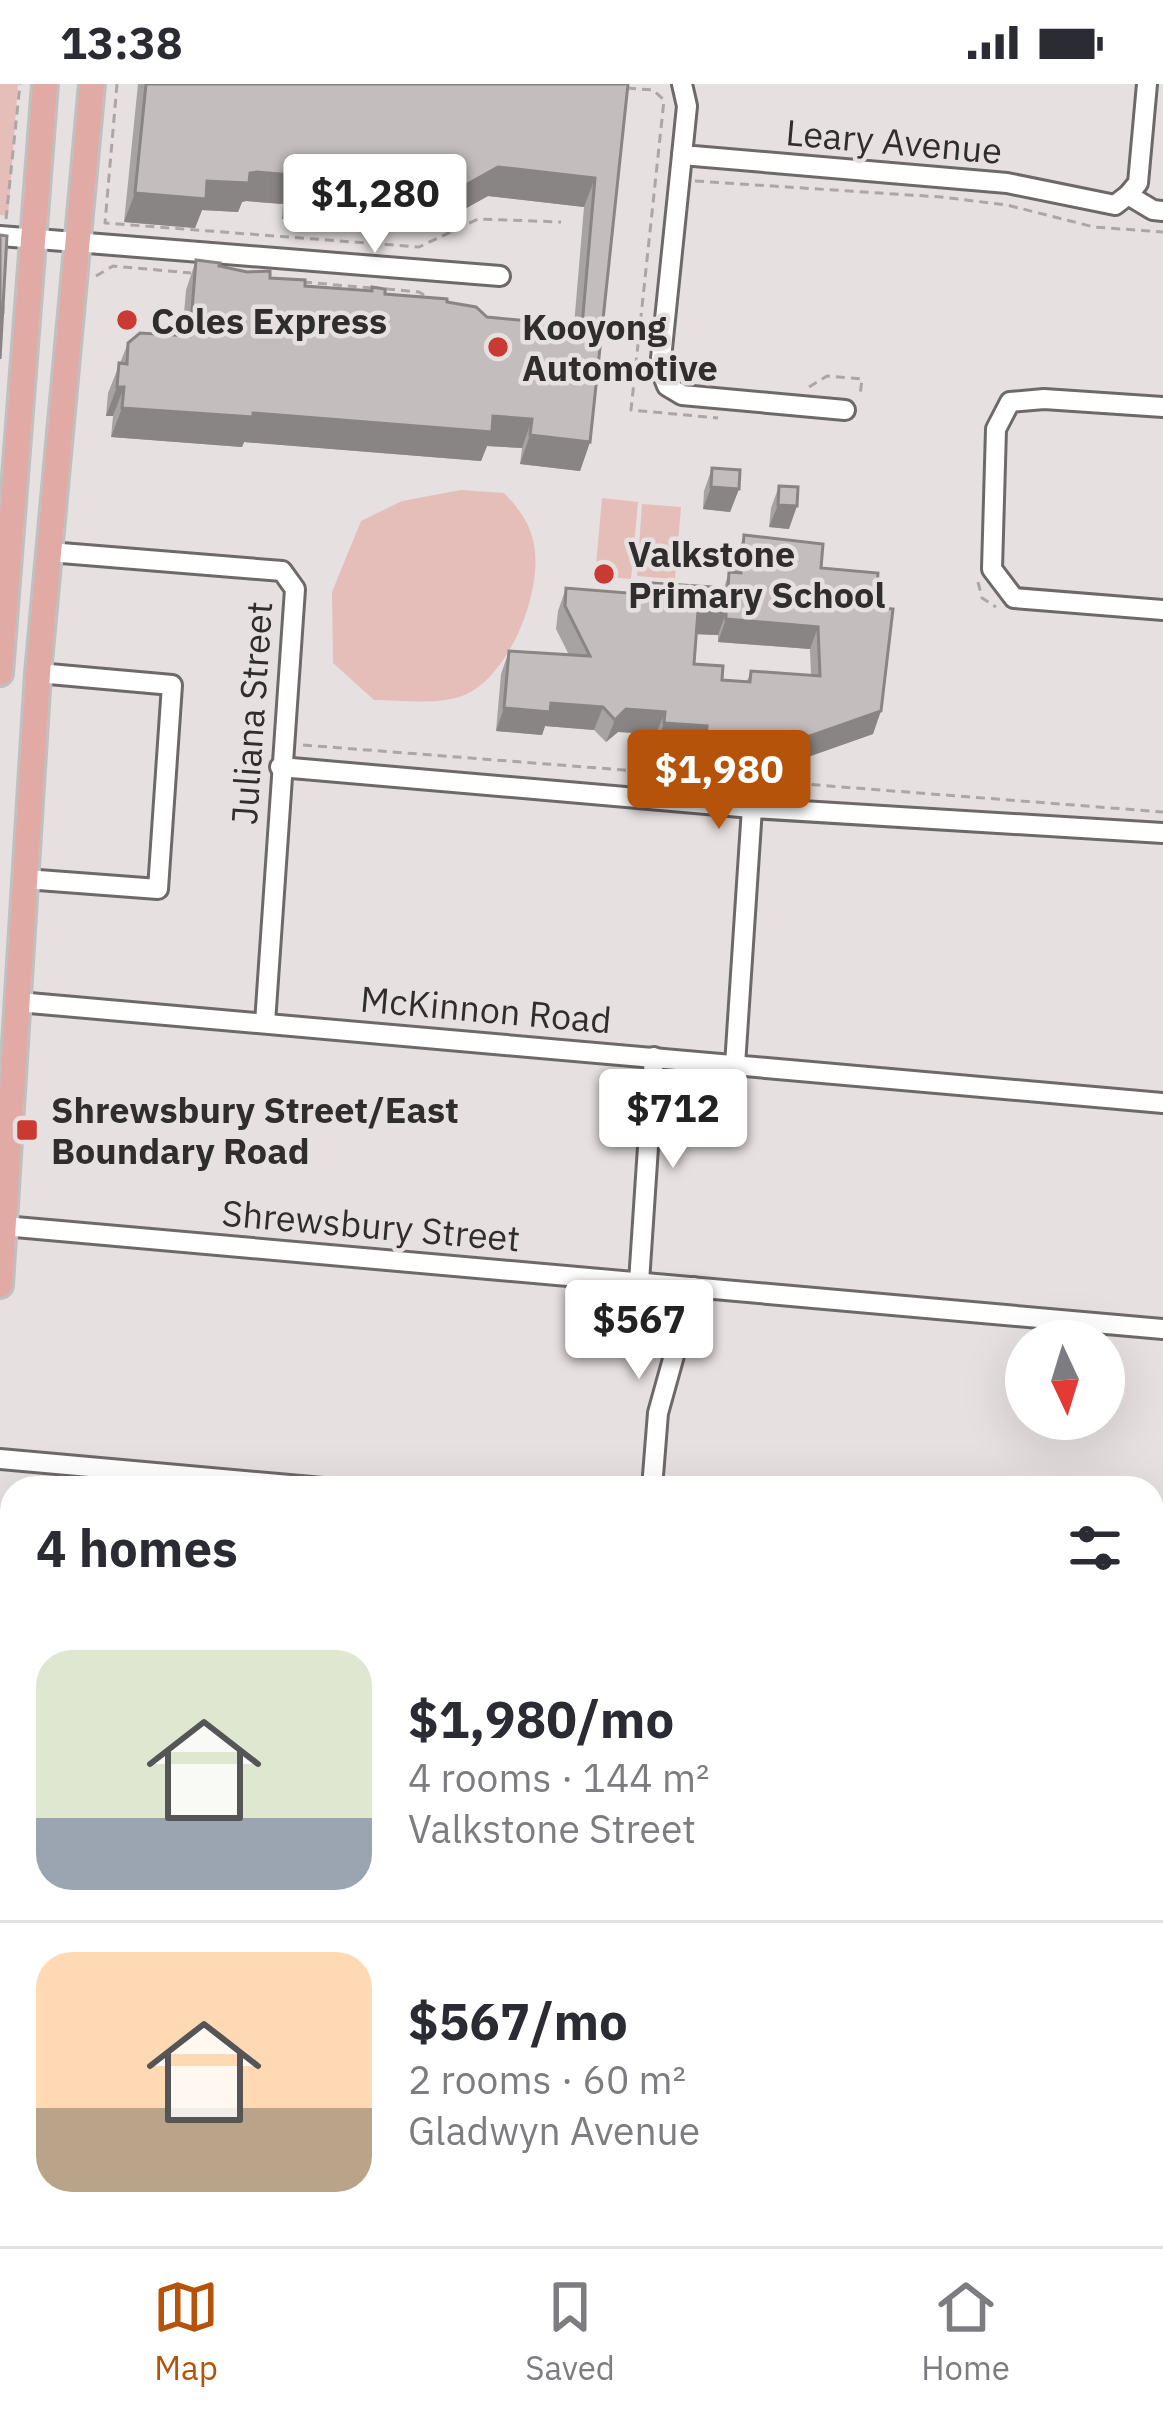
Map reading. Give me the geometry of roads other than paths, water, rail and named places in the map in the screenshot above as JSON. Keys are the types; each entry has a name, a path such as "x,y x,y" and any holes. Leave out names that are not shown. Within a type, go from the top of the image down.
{"main road":[{"path":"0,673 45,84"},
{"path":"0,1285 9,1008 25,879 38,673 92,84"}],"street":[{"path":"682,84 688,106 660,368 667,386 682,395 851,411"},
{"path":"1128,195 1138,183 1147,84"},
{"name":"Leary Avenue","path":"682,155 1007,183 1115,205 1128,195 1163,211"},
{"path":"2,236 500,276"},
{"path":"1163,407 1043,399 1010,402 996,429 992,569 1014,598 1163,610"},
{"name":"Juliana Street","path":"49,552 282,571 295,589 266,1023"},
{"path":"25,879 158,889 172,685 38,673"},
{"path":"280,767 752,808 1163,833"},
{"path":"735,1065 752,808"},
{"name":"McKinnon Road","path":"9,1008 266,1023 1163,1103"},
{"path":"638,1282 654,1058"},
{"name":"Shrewsbury Street","path":"4,1226 1163,1329"},
{"path":"653,1476 658,1413 693,1287"},
{"path":"0,1459 189,1476"}],"place":[{"name":"Coles Express","path":"127,320"},
{"name":"Kooyong Automotive","path":"498,347"},
{"name":"Valkstone Primary School","path":"604,574"},
{"name":"Shrewsbury Street/East Boundary Road","path":"27,1130"}]}
